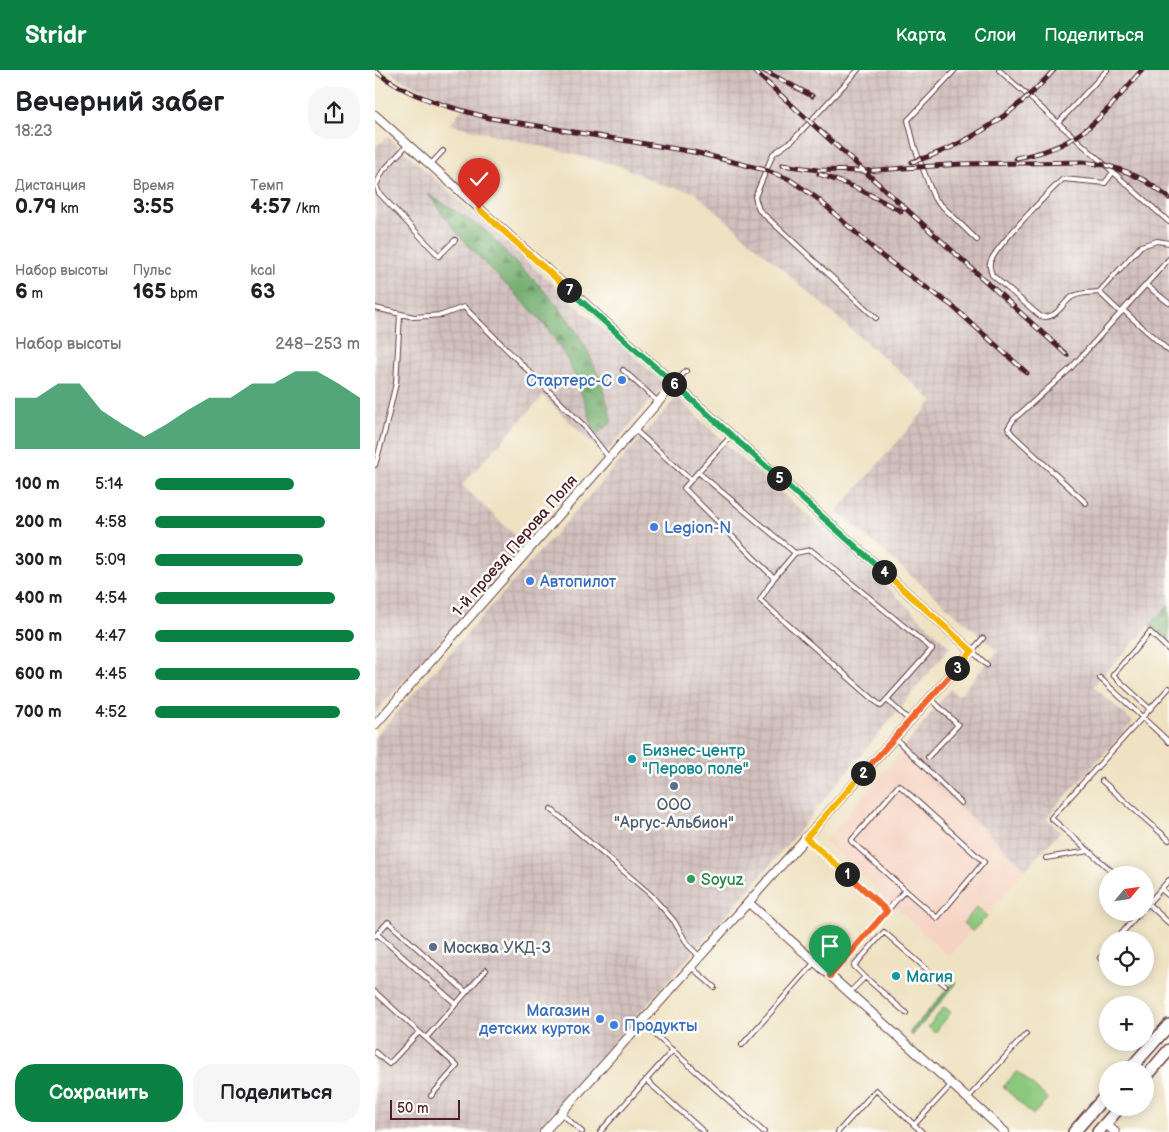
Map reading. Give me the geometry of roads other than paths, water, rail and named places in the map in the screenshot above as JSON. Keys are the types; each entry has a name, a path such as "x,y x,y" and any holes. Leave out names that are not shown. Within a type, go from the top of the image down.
{"main road":[{"path":"1137,1061 1169,1025"},
{"path":"1154,1068 1169,1050"},
{"path":"1073,1132 1099,1103"},
{"path":"1102,1128 1112,1116"}],"street":[{"path":"375,115 972,651 544,1132"},
{"name":"1-й проезд Перова Поля","path":"375,725 675,384"},
{"path":"749,903 1005,1132"},
{"path":"1102,1128 1115,1132"}],"lane":[{"path":"858,70 793,140 773,154 755,197 759,210 876,318"},
{"path":"955,70 908,120 915,148 934,198 977,240"},
{"path":"999,70 1169,222"},
{"path":"1058,123 1107,70"},
{"path":"407,144 383,171 376,185 379,193 439,256 455,240"},
{"path":"430,165 443,151"},
{"path":"1113,172 1105,183 1063,179 1045,196 1009,238 989,266 992,275 1040,316 1047,318 1054,315 1072,297 1083,293 1099,292 1169,351"},
{"path":"1099,292 1141,246 1157,241 1169,243"},
{"path":"1086,503 1012,434 1008,428 1021,412 1070,369 1169,259"},
{"path":"1146,285 1169,303"},
{"path":"375,308 413,317 442,315 464,307 584,426 609,458"},
{"path":"375,465 385,434 396,383 400,314"},
{"path":"623,370 658,402"},
{"path":"675,384 686,371"},
{"path":"635,430 691,480"},
{"path":"732,435 683,488 774,578"},
{"path":"698,472 795,553"},
{"path":"811,550 932,649 881,706 760,600 774,578 795,553 811,550"},
{"path":"1150,709 1113,675 1151,632 1169,650"},
{"path":"983,638 972,651 987,665"},
{"path":"1100,678 1169,742"},
{"path":"1106,866 1051,818 1169,688"},
{"path":"928,757 958,724 930,698"},
{"path":"887,700 910,721"},
{"path":"894,738 961,803"},
{"path":"1102,781 1169,840"},
{"path":"899,785 984,862 937,918 905,890 851,841 899,785"},
{"path":"551,809 650,894 674,921 688,945 700,957"},
{"path":"806,838 887,911"},
{"path":"1047,858 1089,851"},
{"path":"1154,896 1169,880"},
{"path":"1161,889 1169,896"},
{"path":"830,976 905,890"},
{"path":"1154,911 1169,923"},
{"path":"1124,931 1132,921"},
{"path":"456,1004 376,935 388,922 466,992"},
{"path":"906,1013 854,966 884,932 945,985"},
{"path":"742,1045 815,962"},
{"path":"691,967 714,987"},
{"path":"426,1038 486,970"},
{"path":"849,993 865,976"},
{"path":"375,992 457,1066 431,1096"},
{"path":"642,1023 764,1132"},
{"path":"375,1052 389,1064 419,1032"},
{"path":"968,1098 1027,1034"},
{"path":"600,1132 673,1050"},
{"path":"646,1080 704,1132"},
{"path":"914,1125 952,1084"},
{"path":"838,1132 876,1090 922,1132"},
{"path":"561,1113 582,1132"}],"railway":[{"path":"753,70 1067,355"},
{"path":"763,70 812,96"},
{"path":"912,162 952,147 989,126 1024,100 1054,70"},
{"path":"1016,158 1039,153 1074,138 1102,116 1142,70"},
{"path":"375,71 401,88 430,101 490,118 694,152 765,170 789,179 818,199 883,257 951,305 1027,373"},
{"path":"782,165 818,170 863,171 961,164 1083,162 1105,165 1127,172 1146,181 1169,198"},
{"path":"819,174 857,188 901,211"}],"place":[{"name":"Стартерс-С","path":"622,380"},
{"name":"Legion-N","path":"654,527"},
{"name":"Автопилот","path":"530,581"},
{"name":"Бизнес-центр \"Перово поле\"","path":"632,759"},
{"name":"ООО \"Аргус-Альбион\"","path":"674,786"},
{"name":"Soyuz","path":"691,879"},
{"name":"Москва УКД-3","path":"433,947"},
{"name":"Магия","path":"896,976"},
{"name":"Магазин детских курток","path":"600,1019"},
{"name":"Продукты","path":"614,1025"}]}
